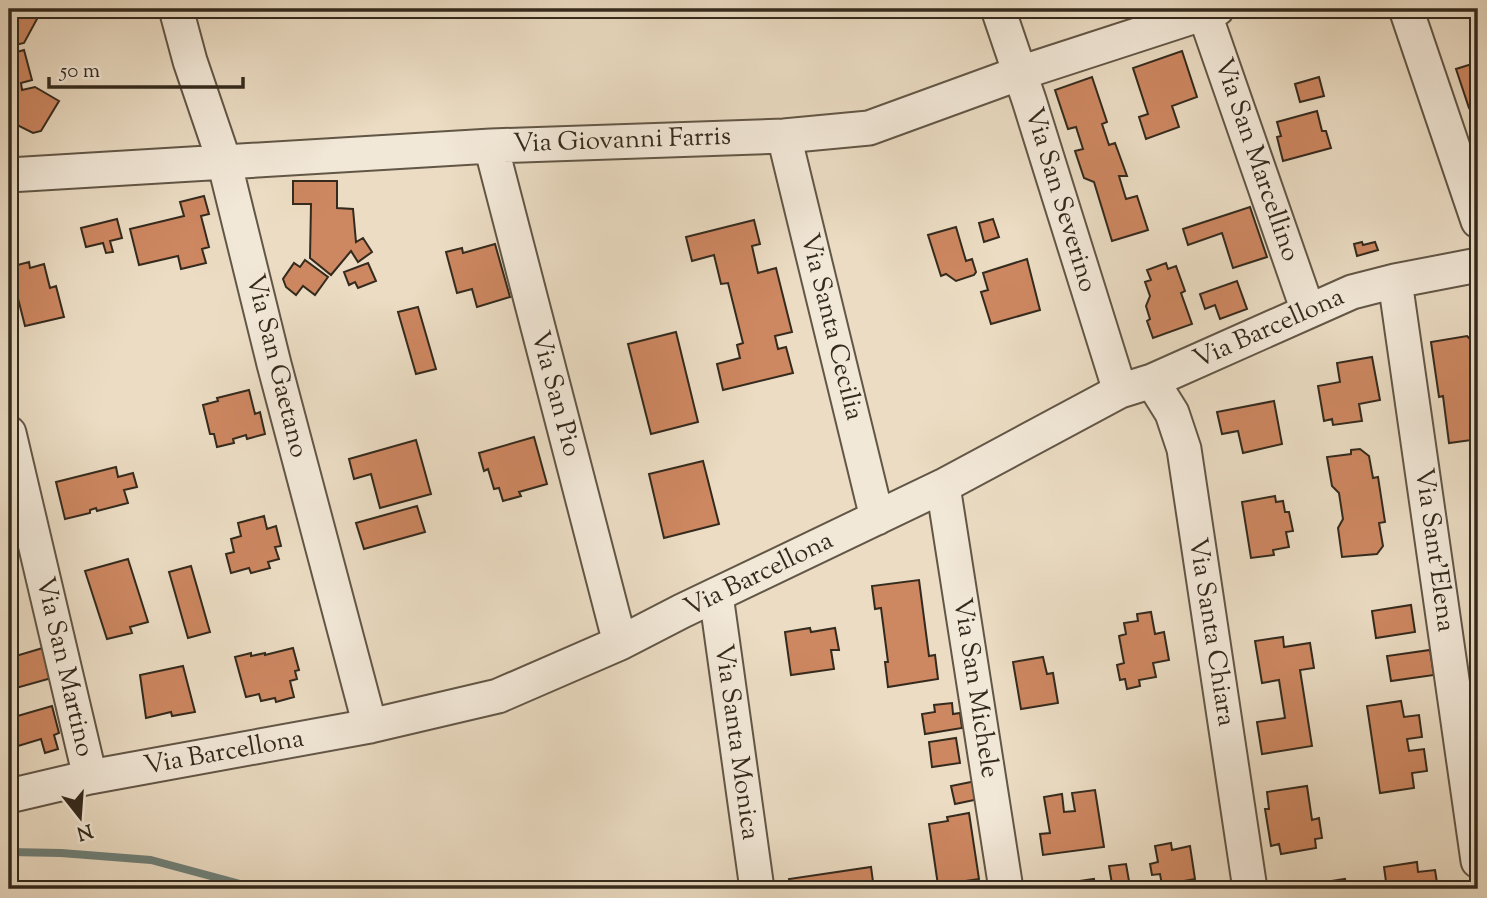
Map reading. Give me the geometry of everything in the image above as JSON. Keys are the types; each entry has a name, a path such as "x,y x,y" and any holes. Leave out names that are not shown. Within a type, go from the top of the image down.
{"street":[{"name":"Via San Gaetano","path":"176,9 190,61 224,161 274,364 370,726"},
{"name":"Via San Severino","path":"998,9 1120,391"},
{"path":"1406,9 1478,221"},
{"name":"Via Giovanni Farris","path":"9,175 491,146 784,136 869,128 1020,73 1208,10"},
{"name":"Via San Marcellino","path":"1208,10 1308,312"},
{"name":"Via Santa Cecilia","path":"784,136 877,518"},
{"name":"Via San Pio","path":"491,146 620,643"},
{"name":"Via Barcellona","path":"9,796 90,777 370,726 498,696 620,643 943,486 1120,391 1152,381 1352,292 1478,265"},
{"name":"Via Sant'Elena","path":"1395,281 1478,861"},
{"name":"Via Santa Chiara","path":"1152,381 1172,413 1184,449 1250,889"},
{"name":"Via San Martino","path":"9,433 90,777"},
{"name":"Via San Michele","path":"943,486 1006,889"},
{"name":"Via Santa Monica","path":"716,595 757,889"}],"building":[{"path":"9,9 19,9 37,19 24,43 11,46 13,53 24,50 32,80 21,83 22,90 35,87 59,101 41,131 33,133 9,121"},
{"path":"1182,51 1197,97 1172,106 1179,127 1146,139 1139,117 1148,114 1133,68"},
{"path":"1478,62 1478,105 1469,108 1456,69"},
{"path":"1092,77 1107,122 1102,124 1109,145 1115,143 1127,176 1119,176 1126,199 1137,196 1148,230 1112,241 1094,182 1084,178 1075,151 1083,149 1076,127 1068,129 1055,90"},
{"path":"1319,77 1324,96 1300,102 1295,84"},
{"path":"1317,111 1322,131 1326,131 1331,148 1283,161 1277,137 1281,136 1277,122"},
{"path":"293,181 337,181 337,208 353,209 356,242 363,238 372,252 358,262 351,251 331,275 310,258 311,204 293,204"},
{"path":"204,196 209,214 201,216 209,247 202,249 206,263 181,269 178,256 139,265 130,229 184,216 180,202"},
{"path":"1250,207 1267,257 1233,268 1222,233 1188,245 1183,229"},
{"path":"117,219 122,238 110,241 113,252 106,253 103,243 86,247 81,228"},
{"path":"993,219 999,237 984,242 979,223"},
{"path":"754,220 760,244 752,246 758,273 776,268 792,332 775,336 778,349 786,347 793,373 723,390 717,364 740,358 737,345 743,343 728,283 721,284 714,255 692,261 686,237"},
{"path":"956,227 966,261 972,259 976,272 956,281 946,274 941,276 928,235"},
{"path":"1362,242 1363,245 1375,242 1378,250 1357,256 1354,244"},
{"path":"495,244 510,297 477,307 472,289 457,293 446,252 462,248 463,253"},
{"path":"1027,259 1040,310 991,324 981,292 988,290 983,273"},
{"path":"305,260 328,277 315,295 303,286 296,295 286,287 283,279 294,263 300,267"},
{"path":"29,262 30,268 44,264 50,288 56,286 64,317 25,326 10,267"},
{"path":"368,263 376,281 358,288 355,282 349,285 344,272"},
{"path":"1166,263 1168,269 1176,266 1185,291 1181,293 1192,324 1153,338 1147,321 1150,319 1146,306 1150,296 1145,282 1151,280 1147,270"},
{"path":"1237,281 1247,309 1220,319 1215,305 1205,309 1200,294"},
{"path":"418,307 436,369 416,374 398,312"},
{"path":"676,332 698,422 651,434 628,344"},
{"path":"1467,336 1478,347 1478,451 1473,452 1471,440 1449,443 1443,396 1439,397 1431,342"},
{"path":"1372,357 1380,400 1359,404 1362,421 1333,425 1332,419 1324,421 1318,386 1340,382 1337,363"},
{"path":"249,390 255,414 260,412 265,434 247,439 246,435 233,439 234,443 217,447 214,434 210,434 203,405 218,401 217,398"},
{"path":"1274,401 1282,444 1243,453 1238,431 1222,434 1217,412"},
{"path":"534,437 547,484 519,492 521,496 503,501 499,488 494,489 488,469 484,471 479,453"},
{"path":"416,440 431,494 380,508 371,474 354,479 349,459"},
{"path":"1360,449 1369,456 1373,478 1378,477 1385,522 1379,523 1383,546 1377,554 1342,557 1338,528 1343,519 1339,493 1332,486 1327,457 1351,454 1351,450"},
{"path":"703,461 719,524 664,538 649,474"},
{"path":"116,467 118,477 133,473 137,487 124,490 128,503 97,511 96,508 90,510 90,513 65,519 56,482"},
{"path":"1275,496 1276,502 1283,501 1285,512 1289,512 1293,531 1286,532 1289,547 1273,550 1274,555 1251,558 1242,502"},
{"path":"417,506 425,532 364,549 356,523"},
{"path":"264,516 267,529 276,526 281,546 275,547 279,559 268,562 270,568 251,573 249,568 231,573 226,554 234,552 231,539 241,536 238,523"},
{"path":"128,559 148,622 130,627 132,633 107,639 85,571"},
{"path":"191,566 210,632 188,638 169,572"},
{"path":"919,580 929,656 935,655 938,679 888,687 885,662 888,662 881,608 875,609 872,586"},
{"path":"1411,605 1415,632 1376,638 1372,611"},
{"path":"1151,612 1155,634 1164,632 1169,660 1153,663 1156,677 1139,680 1140,686 1127,689 1125,679 1120,680 1117,665 1124,663 1119,636 1126,634 1124,623 1138,621 1137,614"},
{"path":"810,628 811,632 835,628 839,650 831,650 834,669 791,675 785,632"},
{"path":"1283,637 1284,647 1310,643 1314,668 1300,670 1312,746 1262,754 1257,722 1285,718 1279,680 1262,683 1255,641"},
{"path":"46,647 55,677 9,690 9,658"},
{"path":"293,648 299,670 295,671 297,679 290,681 294,697 276,702 275,698 261,701 259,694 246,697 235,657 251,653 251,656 265,655"},
{"path":"1430,650 1434,675 1391,681 1387,656"},
{"path":"1043,657 1047,674 1053,673 1058,703 1021,709 1013,662"},
{"path":"183,666 195,712 172,716 171,712 146,718 140,675"},
{"path":"9,699 14,717 52,706 59,733 54,735 58,749 45,753 41,739 18,746 15,737 9,738"},
{"path":"1401,701 1404,717 1419,715 1422,737 1407,739 1409,751 1424,749 1427,771 1412,773 1414,788 1380,793 1367,706"},
{"path":"952,703 953,714 960,713 962,728 925,734 922,714 935,712 934,705"},
{"path":"956,738 960,763 932,767 929,742"},
{"path":"976,781 979,799 955,804 951,786"},
{"path":"1307,786 1312,820 1319,818 1322,838 1315,839 1316,848 1281,854 1279,844 1271,846 1265,809 1269,809 1267,792"},
{"path":"1095,790 1104,847 1043,855 1040,834 1050,833 1044,797 1062,794 1064,812 1075,811 1072,793"},
{"path":"969,813 979,879 938,885 929,824 948,821 947,817"},
{"path":"1171,843 1172,850 1190,846 1195,879 1162,885 1160,874 1152,875 1150,864 1158,862 1155,846"},
{"path":"1417,862 1418,872 1435,870 1438,889 1387,889 1384,867"},
{"path":"1126,864 1129,881 1112,884 1109,866"},
{"path":"871,867 874,889 791,889 789,879"},
{"path":"1094,879 1095,889 1058,889 1058,884"},
{"path":"1345,879 1347,889 1286,889 1286,888"}],"waterway":[{"path":"9,852 151,860 244,885 247,889"}]}
